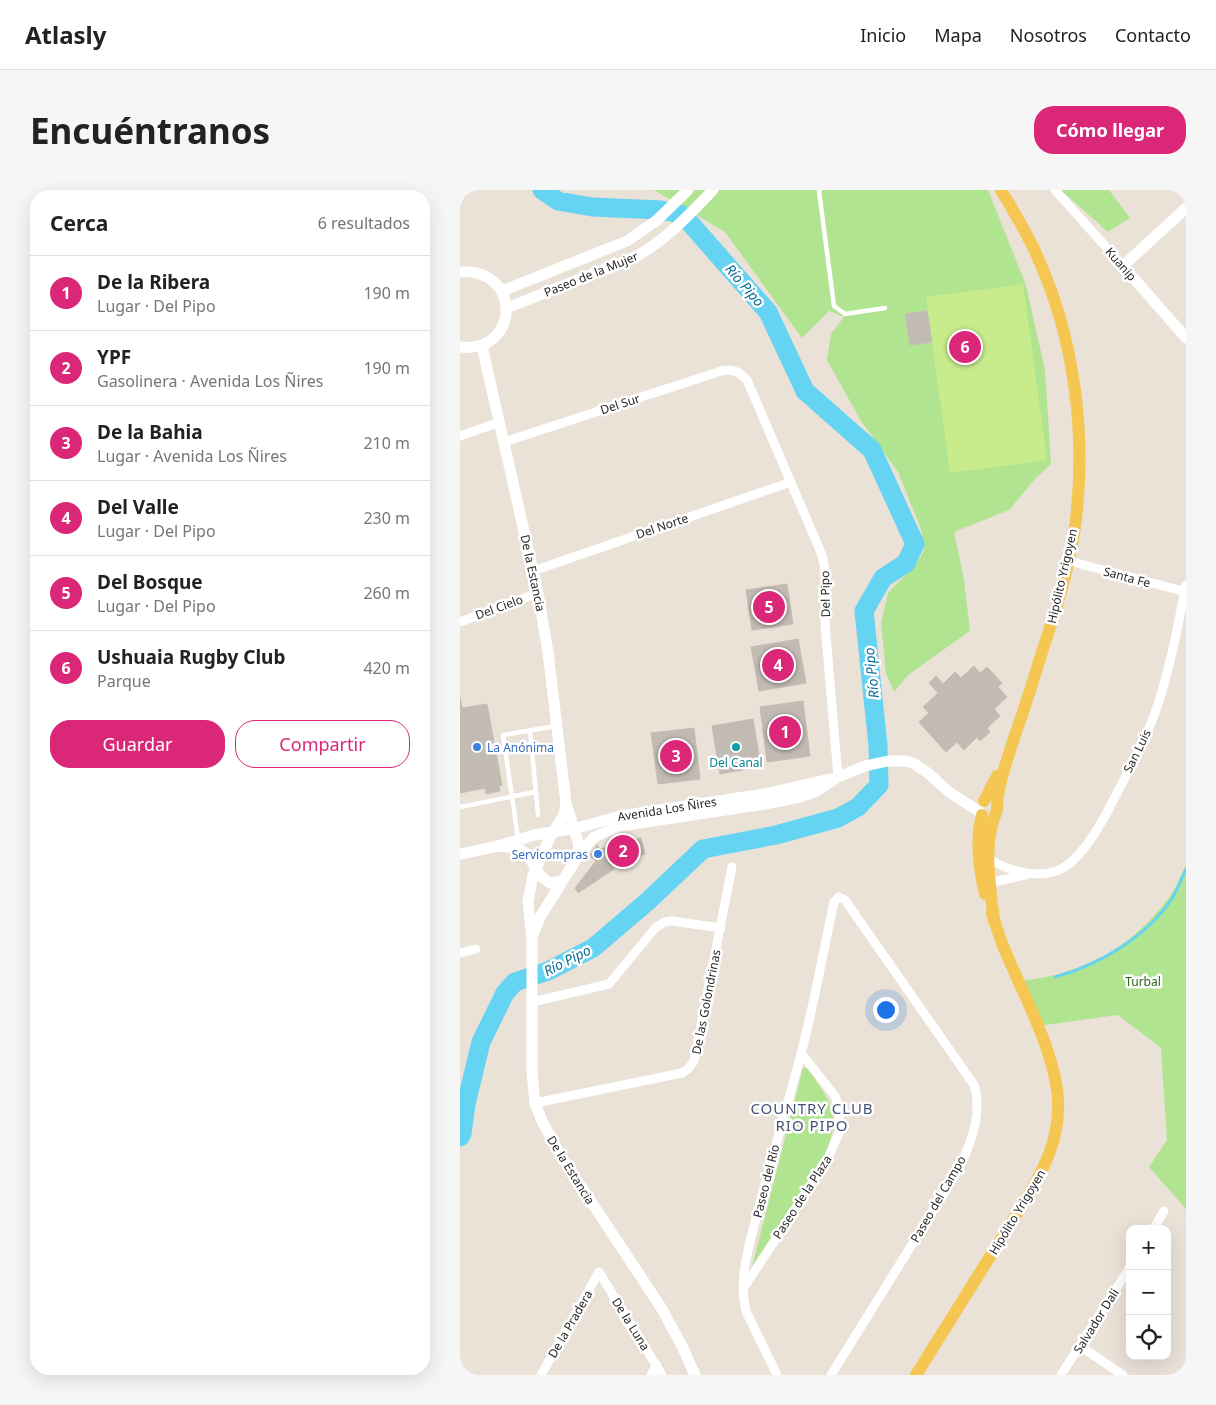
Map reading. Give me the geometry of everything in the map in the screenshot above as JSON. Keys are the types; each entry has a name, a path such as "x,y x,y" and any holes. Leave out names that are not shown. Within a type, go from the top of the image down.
{"main road":[{"name":"Hipólito Yrigoyen","path":"916,1375 1031,1191 1044,1167 1056,1131 1058,1110 1057,1091 1047,1048 1030,1004 1004,951 994,921 987,883 979,864 979,833 987,808 1000,785 1051,623 1068,562 1078,493 1079,454 1076,402 1065,342 1051,293 1038,258 1021,223 1001,190"},
{"name":"Hipólito Yrigoyen","path":"1010,190 1021,223"},
{"name":"Hipólito Yrigoyen","path":"987,808 989,859 987,883"}],"street":[{"name":"Paseo de la Mujer","path":"507,308 635,257 650,249 677,227 713,190"},
{"name":"Kuanip","path":"1055,190 1186,338"},
{"name":"Paseo de la Mujer","path":"502,291 627,241 656,221 686,192"},
{"path":"1123,266 1186,208"},
{"path":"460,272 484,275 494,282 502,291 507,308 506,320 501,331 493,340 482,346 460,347"},
{"name":"De la Estancia","path":"482,346 538,593 548,652 566,803 579,844 577,858 540,917 532,939"},
{"name":"Del Sur","path":"504,442 721,370 736,370"},
{"name":"Del Pipo","path":"736,370 747,380 822,555 825,569 825,624 838,778"},
{"path":"460,436 500,422"},
{"name":"Del Norte","path":"533,571 791,482"},
{"name":"Santa Fe","path":"1068,562 1186,590"},
{"name":"San Luis","path":"989,859 1015,871 1030,873 1052,872 1068,864 1083,849 1102,822 1153,717 1175,640 1186,590"},
{"name":"Del Cielo","path":"460,622 538,593"},
{"name":"Avenida Los Ñires","path":"460,854 620,816 765,804 800,797 816,791 855,770 877,762 896,760 913,763 954,796 987,808"},
{"name":"De la Estancia","path":"566,803 564,815 535,870 528,902 532,939 532,1072 535,1103 542,1121 561,1156 662,1309 695,1375"},
{"name":"Avenida Los Ñires","path":"577,858 586,844 598,835 659,814"},
{"name":"Avenida Los Ñires","path":"498,846 523,851 543,879 550,883 562,881"},
{"name":"De las Golondrinas","path":"535,1103 682,1073 688,1069 694,1061 732,867"},
{"name":"San Luis","path":"987,883 1030,873"},
{"name":"Paseo del Río","path":"777,1375 746,1311 744,1287 748,1252 779,1129 801,1053 834,902 839,896"},
{"name":"Paseo del Campo","path":"831,1375 957,1172 968,1146 978,1106 974,1085 845,900 839,896"},
{"path":"532,1002 609,984 656,927 665,922 672,921 720,928"},
{"path":"460,953 476,949"},
{"name":"Paseo de la Plaza","path":"744,1287 827,1160 839,1133 839,1108 835,1096 801,1053"},
{"path":"1155,1225 1164,1211"},
{"name":"Salvador Dali","path":"1061,1375 1128,1270"},
{"name":"De la Luna","path":"599,1272 662,1375"},
{"name":"De la Pradera","path":"541,1375 599,1272"},
{"path":"1080,1346 1123,1375"},
{"path":"651,1375 657,1366"}],"lane":[{"path":"820,190 834,306 845,314 885,308"},
{"path":"518,839 503,735 557,726"},
{"path":"530,730 538,815"},
{"path":"460,807 536,792"}],"green space":[{"path":"654,190 988,190 1026,285 1045,370 1051,464 1035,479 1009,510 954,532 964,580 970,631 908,675 894,692 886,674 881,623 888,593 915,565 924,551 921,529 898,472 861,421 827,360 831,334 844,317 829,311 802,338 725,232"},
{"path":"1061,190 1109,190 1130,218 1108,232"},
{"path":"1023,284 1047,460 950,473 926,297"},
{"name":"Turbal","path":"1186,866 1186,1209 1149,1167 1167,1140 1161,1048 1118,1015 1038,1026 1018,981 1063,973 1104,956 1122,944 1156,914 1172,892"},
{"path":"803,1068 807,1068 816,1080 832,1110 833,1120 829,1143 824,1157 752,1267"}],"building":[{"path":"927,311 932,342 910,345 905,314"},
{"path":"787,584 793,624 752,630 746,590"},
{"path":"798,639 806,683 759,691 751,647"},
{"path":"974,666 980,673 987,667 1002,683 998,687 1007,697 994,709 1000,716 987,728 990,732 980,741 977,737 964,750 957,742 946,752 919,722 929,713 923,707 938,693 929,683 936,676 943,684 955,672 961,678"},
{"name":"La Anónima","path":"460,697 462,708 487,704 502,785 499,786 500,791 486,794 485,788 460,793"},
{"path":"803,701 810,756 767,762 760,707"},
{"name":"Del Canal","path":"753,719 761,767 720,774 712,726"},
{"path":"694,728 700,779 658,784 651,733"},
{"path":"641,838 645,854 611,864 600,849"},
{"path":"597,845 614,869 578,893 575,888 596,861 589,856"}],"waterway":[{"name":"Río Pipo","path":"460,1137 481,1042 505,993 515,982 548,971 593,948 648,901 703,849 776,835 838,818 858,807 879,785 878,746 864,611 883,578 906,563 915,544 872,450 805,391 768,312 690,223 680,214 661,210 592,207 558,201 542,190"},
{"path":"1055,977 1072,972 1105,957 1136,937 1150,925 1173,897 1186,869"}],"place":[{"name":"Ushuaia Rugby Club","path":"965,347"},
{"name":"Del Bosque","path":"769,607"},
{"name":"Del Valle","path":"778,665"},
{"name":"De la Ribera","path":"785,732"},
{"name":"La Anónima","path":"477,747"},
{"name":"Del Canal","path":"736,747"},
{"name":"De la Bahia","path":"676,756"},
{"name":"YPF","path":"623,851"},
{"name":"Servicompras","path":"598,854"}],"district":[{"name":"COUNTRY CLUB RIO PIPO","path":"812,1116"}]}
